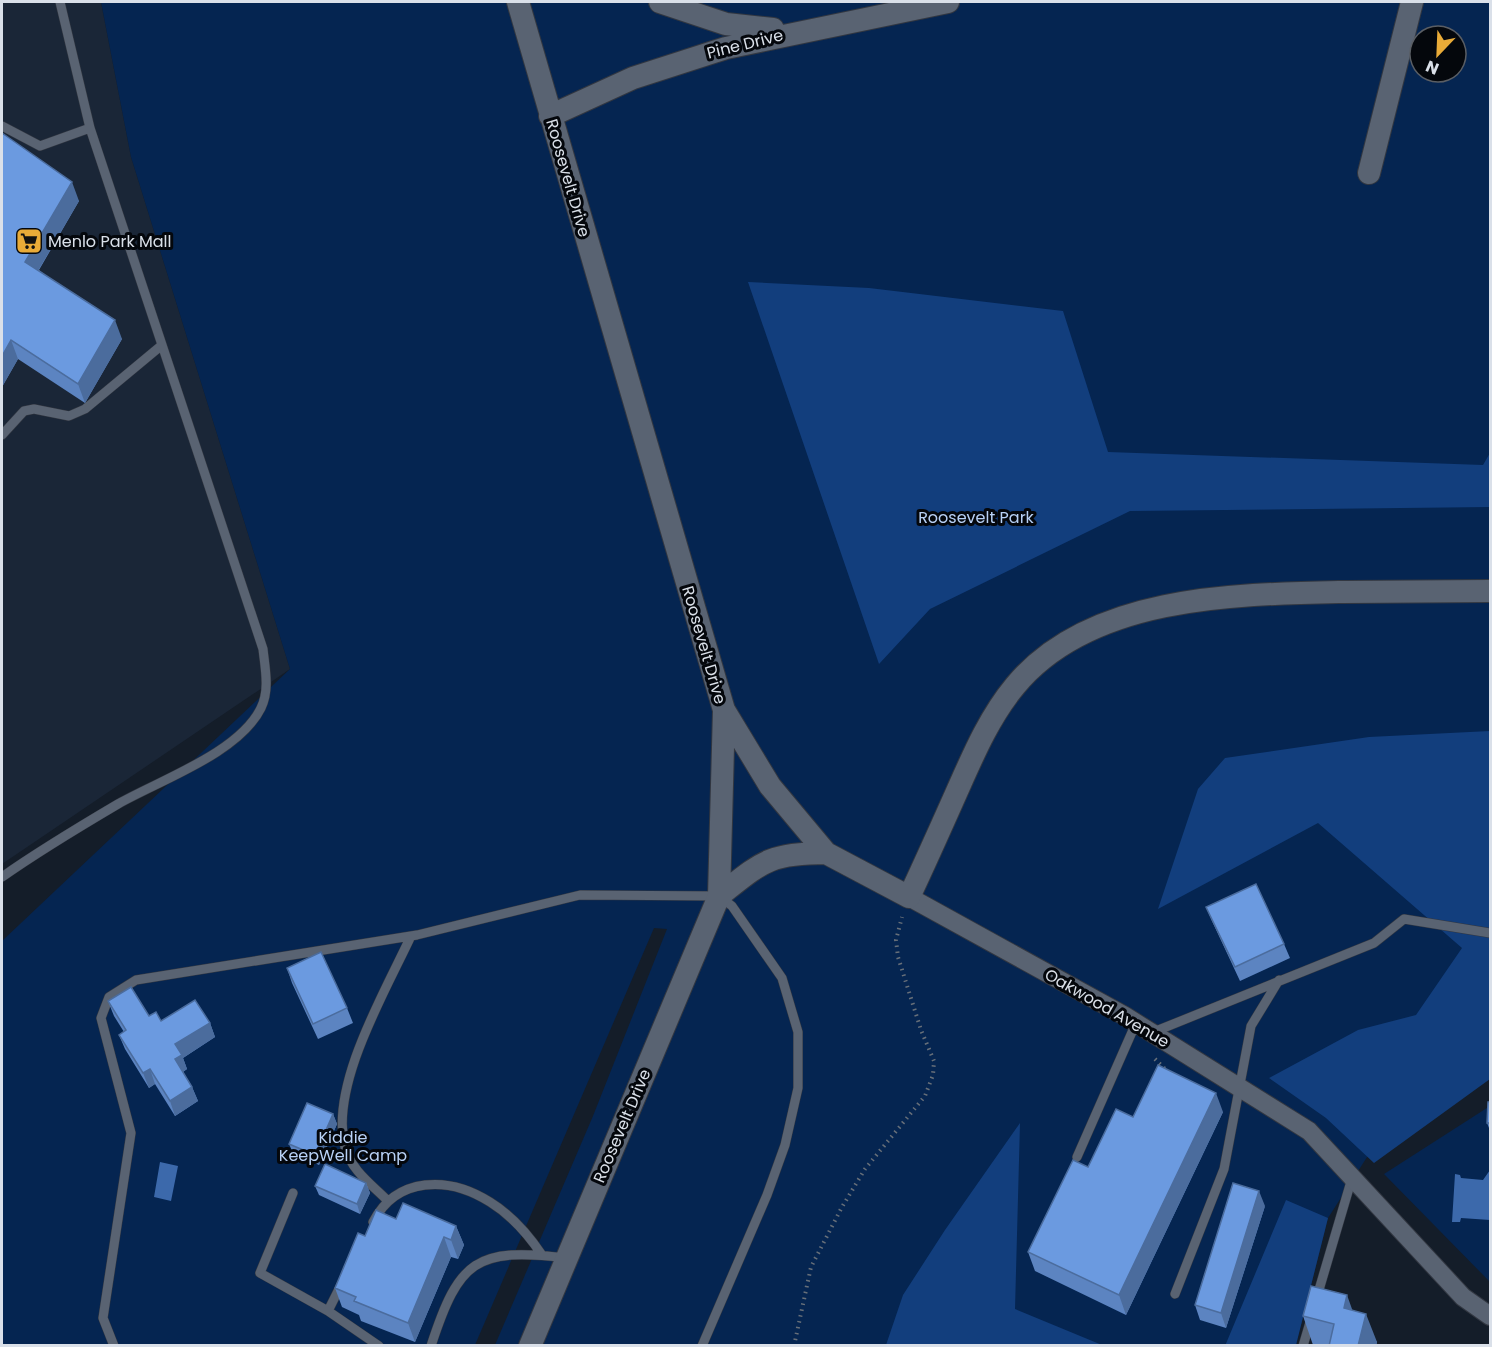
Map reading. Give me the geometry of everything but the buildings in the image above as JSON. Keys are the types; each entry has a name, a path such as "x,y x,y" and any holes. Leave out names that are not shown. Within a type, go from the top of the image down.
{"street":[{"name":"Roosevelt Drive","path":"518,2 724,710 719,896 530,1346"},
{"path":"660,2 726,24 755,28 807,29"},
{"name":"Pine Drive","path":"550,116 633,78 726,48 807,29 948,2"},
{"path":"1369,173 1412,2"},
{"path":"909,897 993,717 1014,686 1040,659 1066,641 1107,623 1152,609 1204,599 1266,593 1491,591"},
{"name":"Oakwood Avenue","path":"724,710 770,786 826,853 1144,1028 1309,1131 1463,1297 1491,1316"},
{"path":"719,896 759,863 795,853 826,853"}],"lane":[{"path":"2,877 79,827 220,749 245,730 262,708 267,682 263,649 90,128 60,2"},
{"path":"2,126 40,146 90,128"},
{"path":"2,435 24,411 34,409 69,417 85,409 162,345"},
{"path":"114,1346 103,1318 130,1133 101,1018 109,997 136,980 411,936 580,895 719,896 732,906 782,978 798,1032 798,1088 784,1145 767,1195 702,1346"},
{"path":"1077,1157 1128,1041 1144,1028 1374,943 1404,919 1491,933"},
{"path":"387,1200 357,1171 345,1147 344,1100 348,1079 369,1026 411,936"},
{"path":"1174,1293 1224,1169 1251,1026 1279,979"},
{"path":"1303,1346 1352,1177"},
{"path":"368,1232 387,1200 404,1188 429,1185 460,1189 489,1201 510,1217 542,1255"},
{"path":"293,1193 260,1273 328,1311 379,1346"},
{"path":"431,1346 453,1287 465,1272 477,1263 496,1257 542,1255 567,1258"},
{"path":"328,1311 348,1272"}],"path":[{"path":"794,1346 811,1267 842,1207 865,1169 925,1096 933,1076 934,1060 921,1030 898,957 896,940 902,920"},
{"path":"1128,1041 1148,1051 1172,1076"}],"shaded area":[{"name":"Menlo Park Mall","path":"2,2 101,2 131,157 290,669 2,864"},
{"path":"160,1162 178,1166 171,1201 154,1197"},
{"path":"1490,1170 1490,1220 1461,1218 1460,1222 1452,1222 1455,1174 1460,1175 1461,1178 1483,1180"}],"green space":[{"name":"Roosevelt Park","path":"101,2 1490,2 1490,965 1328,1218 1296,1345 495,1345 593,1116 667,929 654,928 475,1345 2,1346 2,941 290,669 131,157"},
{"path":"748,282 869,288 1063,311 1108,452 1483,465 1490,453 1490,507 1130,511 930,609 879,664"},
{"path":"1490,731 1490,1079 1374,1163 1326,1118 1269,1078 1358,1030 1416,1015 1462,948 1318,823 1158,909 1198,789 1225,758 1369,737"},
{"path":"1490,1106 1490,1282 1384,1174"},
{"path":"1020,1123 1015,1309 1102,1345 886,1345 903,1295 945,1230"},
{"path":"1286,1200 1328,1218 1296,1345 1225,1346"}],"place":[{"name":"Menlo Park Mall","path":"29,241"}],"park label":[{"name":"Kiddie KeepWell Camp","path":"343,1146"}]}
